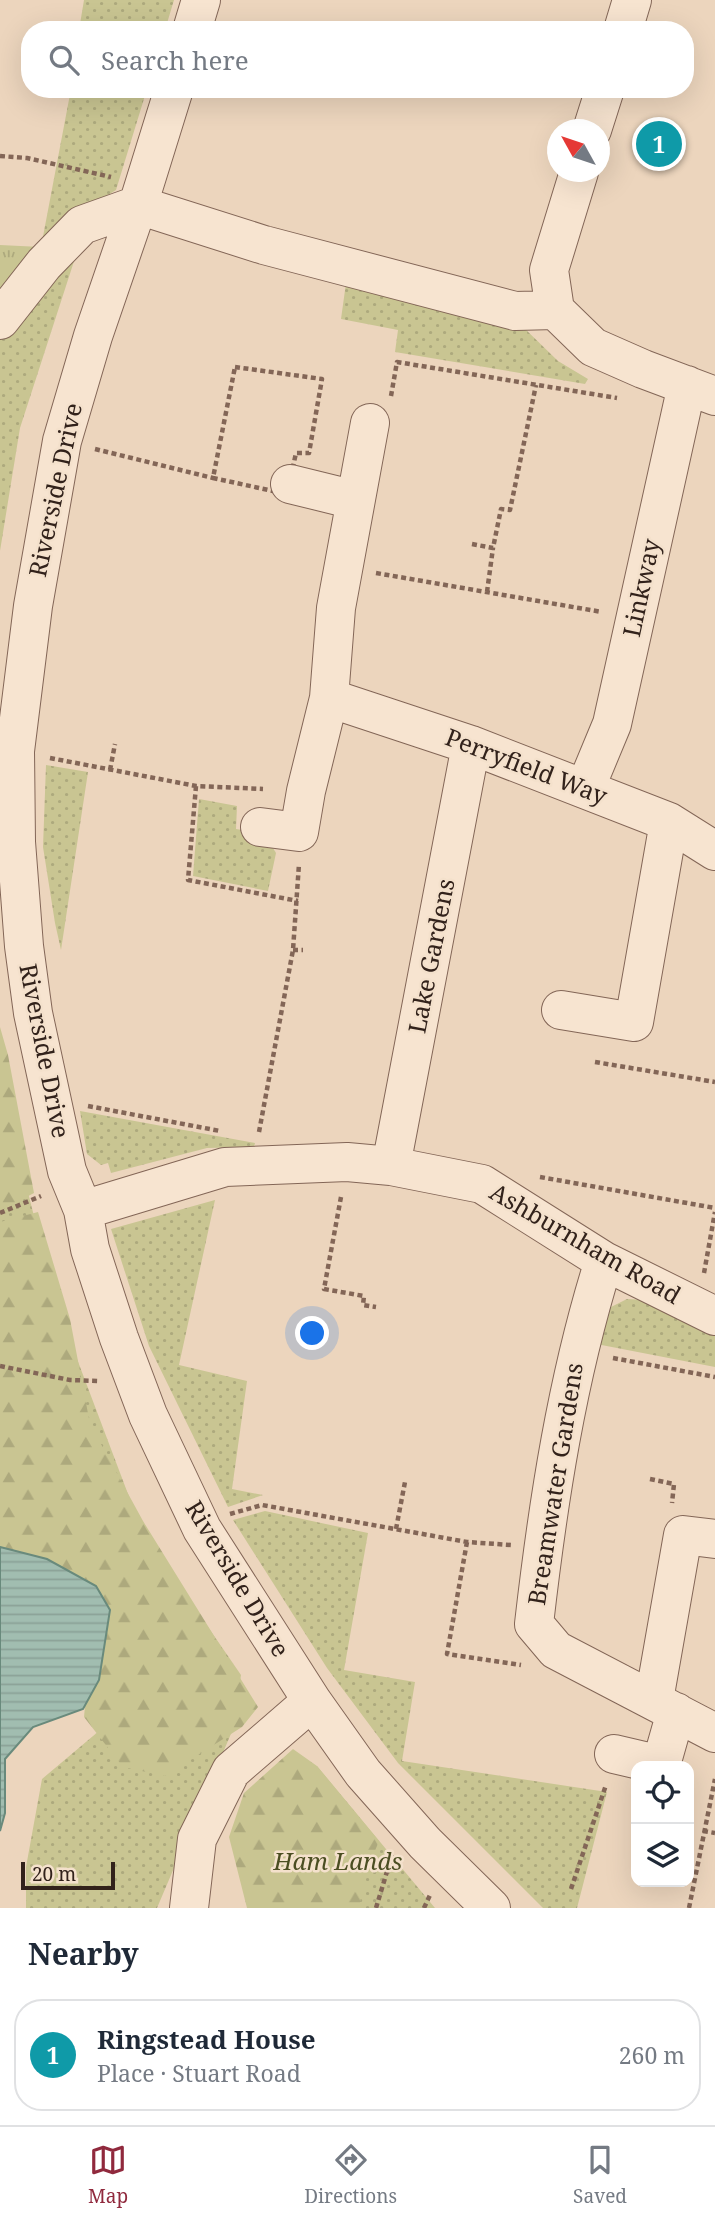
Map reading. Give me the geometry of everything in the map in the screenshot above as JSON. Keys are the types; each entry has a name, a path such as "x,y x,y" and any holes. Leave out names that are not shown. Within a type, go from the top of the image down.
{"street":[{"path":"195,21 201,0"},
{"path":"626,21 632,0"},
{"name":"Riverside Drive","path":"171,98 93,336 62,441 33,606 15,751 16,842 24,946 33,1013 67,1171 83,1210 90,1249 119,1339 148,1415 202,1529 312,1701 363,1773 425,1843 492,1908"},
{"path":"595,119 602,98"},
{"path":"576,182 549,270 555,310 593,347 701,390"},
{"path":"0,320 44,264 82,225 142,191 264,245 515,311 555,310"},
{"name":"Linkway","path":"586,789 612,724 635,618 701,390"},
{"path":"260,827 299,832 306,791 329,698 335,608 355,500 380,411"},
{"path":"290,484 355,500"},
{"name":"Perryfield Way","path":"329,698 471,745 669,822 715,852"},
{"name":"Lake Gardens","path":"391,1166 471,745"},
{"path":"561,1010 634,1022 669,822"},
{"name":"Ashburnham Road","path":"83,1210 225,1167 347,1162 391,1166 482,1184 604,1261 702,1310"},
{"name":"Breamwater Gardens","path":"604,1261 578,1351 543,1547 534,1624 556,1650 715,1733"},
{"path":"614,1754 661,1765 682,1535 715,1539"},
{"path":"189,1908 197,1839 231,1771 312,1701"}],"path":[{"path":"0,156 27,158 117,178 142,191"},
{"path":"380,411 397,362 634,401 643,369"},
{"path":"62,441 213,478 287,494 296,453 309,453 323,379 235,367 213,478"},
{"path":"487,592 501,509 510,510 536,385"},
{"path":"472,544 493,548"},
{"path":"344,567 635,618"},
{"path":"110,770 115,744"},
{"path":"15,751 196,786 306,791"},
{"path":"196,786 188,880 298,901"},
{"path":"258,1138 293,950 298,901 299,832"},
{"path":"293,950 303,950"},
{"path":"595,1062 715,1082"},
{"path":"347,1162 324,1289 364,1296 363,1305 376,1307"},
{"path":"528,1175 715,1210 703,1281 702,1310"},
{"path":"0,1213 45,1194"},
{"path":"578,1351 715,1377"},
{"path":"0,1366 70,1380 108,1381"},
{"path":"396,1528 405,1482"},
{"path":"202,1529 235,1511 262,1505 467,1542 543,1547"},
{"path":"571,1889 614,1754"},
{"path":"690,1908 715,1779"},
{"path":"704,1831 715,1833"},
{"path":"376,1908 395,1845"}],"green space":[{"path":"84,0 174,0 168,21 80,21"},
{"path":"69,98 144,98 116,190 65,222 41,247"},
{"path":"0,245 41,247 0,339"},
{"path":"77,252 20,428 0,551 0,339"},
{"path":"346,283 521,325 558,361 588,379 585,384 395,352 398,330 341,319"},
{"path":"46,765 88,772 61,950 43,847"},
{"path":"199,799 237,806 236,829 260,835 272,846 276,853 268,891 193,876"},
{"path":"0,1027 8,1055 34,1193 0,1211"},
{"path":"0,1083 57,1306 142,1531 241,1675 233,1729 157,1908 26,1908 26,1867 42,1779 112,1720 0,1531"},
{"path":"80,1111 255,1143 254,1147 207,1148 111,1173 108,1163 101,1165 87,1154"},
{"path":"215,1200 179,1365 247,1381 232,1489 263,1495 228,1507 149,1346 111,1229"},
{"path":"38,1212 70,1319 90,1424 143,1521 258,1707 242,1727 165,1776 123,1767 84,1717 88,1674 0,1566 0,1222"},
{"path":"627,1299 645,1300 715,1334 715,1367 586,1342 609,1308"},
{"path":"265,1511 368,1533 344,1670 415,1682 402,1761 607,1792 577,1908 543,1908 398,1763 327,1668 233,1520"},
{"path":"293,1749 317,1766 379,1841 365,1875 359,1908 247,1908 229,1837 244,1793"},
{"name":"Ham Lands","path":"317,1766 435,1908 285,1908"}],"shaded area":[{"path":"0,1547 47,1559 96,1586 110,1610 99,1680 83,1709 33,1727 5,1759 5,1813 0,1831"}],"place":[{"name":"Ringstead House","path":"659,144"}]}
